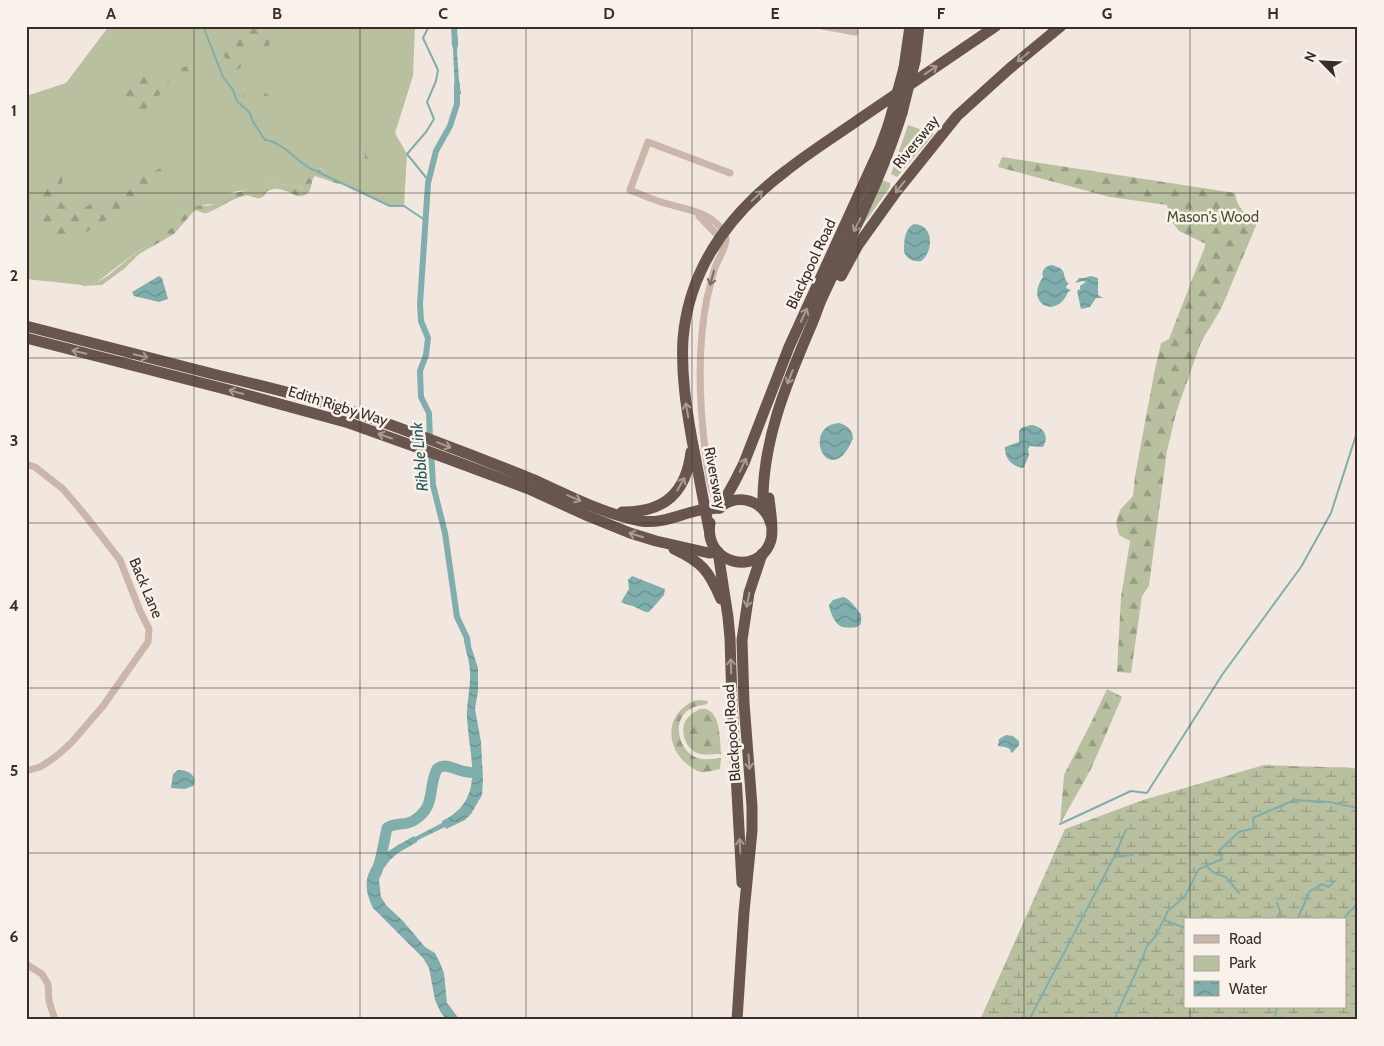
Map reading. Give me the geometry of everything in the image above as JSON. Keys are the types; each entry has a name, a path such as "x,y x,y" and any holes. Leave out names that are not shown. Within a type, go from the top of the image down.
{"highway":[{"name":"Blackpool Road","path":"719,508 744,463 790,347 880,148 904,68 910,26"},
{"name":"Blackpool Road","path":"763,509 766,456 786,386 822,300 882,170 902,113 914,61 919,26"},
{"name":"Riversway","path":"709,530 691,436 682,369 684,329 697,281 708,255 744,208 788,168 996,26"},
{"name":"Riversway","path":"822,300 832,291 858,245 896,192 957,116 1009,69 1061,26"},
{"name":"Edith Rigby Way","path":"26,326 282,391 372,418 424,436 529,484 588,516 630,533 709,553 718,552"},
{"name":"Edith Rigby Way","path":"26,338 283,405 366,429 608,512 644,522 719,508"},
{"path":"771,524 769,517 763,509 753,502 742,499 730,501 719,508 712,518 709,530 711,542 718,552 727,559 739,562 751,560 762,554 767,548 772,532 769,475 772,434"},
{"path":"608,512 646,510 656,507 673,496 685,478 690,457 691,436"},
{"path":"656,541 685,554 704,568 715,584 727,612"},
{"name":"Blackpool Road","path":"718,552 730,638 744,912"},
{"name":"Blackpool Road","path":"737,1020 744,912 752,843 752,806 742,640 749,593 762,554"}],"street":[{"path":"822,26 855,32"},
{"path":"722,235 718,225 702,214 662,203 630,190 648,142 730,173"},
{"name":"Riversway","path":"719,508 712,492 702,424 700,350 708,297 714,273 726,241 722,235"},
{"name":"Back Lane","path":"26,464 35,467 63,488 120,560 149,630 148,642 97,713 59,754 40,766 26,771"},
{"name":"Riversway","path":"712,492 729,492"},
{"path":"26,964 42,974 48,984 49,1001 55,1020"}],"green space":[{"path":"109,26 415,26 413,76 395,133 407,154 404,206 390,206 340,182 320,168 303,188 270,182 233,192 215,204 200,205 185,213 162,239 139,250 96,283 82,285 26,279 26,96 66,83"},
{"path":"259,27 269,34 269,45 261,52 246,53 242,57 240,68 233,70 224,55 223,43 227,39 241,36 251,29"},
{"path":"188,66 189,76 180,80 172,74 168,77 169,86 167,90 155,97 151,105 142,112 129,108 124,92 125,86 130,82 145,76"},
{"path":"259,90 269,95 246,106 240,99 246,92"},
{"path":"908,125 934,134 897,177 891,174"},
{"path":"370,144 373,159 369,177 363,174 366,165 364,150"},
{"path":"183,157 187,161 186,164 113,216 78,236 66,241 56,242 47,238 38,228 37,223 41,201 48,180 54,173 60,172 63,176 62,204 70,209 83,208"},
{"name":"Mason's Wood","path":"1002,157 1235,193 1242,210 1258,221 1221,309 1201,342 1176,413 1167,451 1149,586 1142,596 1131,673 1117,672 1121,597 1130,541 1119,535 1116,523 1120,510 1133,496 1135,476 1161,343 1169,339 1206,244 1179,231 1170,219 1167,205 1110,197 998,167"},
{"path":"318,168 340,182 339,184 315,176 309,192 304,196 274,189 267,191 261,198 239,197 207,213 194,211 174,234 139,254 125,268 102,285 82,286 96,283 109,275 139,250 162,238 185,213 193,208 200,205 208,206 214,204 230,194 244,191 258,183 270,182 303,188 312,171"},
{"path":"882,180 890,183 890,187 858,232"},
{"path":"1107,689 1122,697 1091,769 1060,824 1064,775"},
{"path":"700,700 708,701 707,704 688,710 679,724 679,731 682,744 691,755 703,759 721,758 720,769 706,772 695,770 681,758 673,744 672,736 672,729 677,714 689,703"},
{"path":"700,709 707,709 716,718 721,754 706,755 697,753 690,748 685,740 683,731 685,722 691,714"},
{"path":"1264,765 1358,768 1358,1020 980,1020 1065,829 1143,800"}],"water":[{"path":"452,38 458,38 457,52 461,94 455,94"},
{"path":"914,224 921,225 928,233 930,239 928,251 921,261 911,259 904,252 906,232"},
{"path":"1051,265 1063,271 1069,284 1066,288 1071,290 1063,301 1050,307 1044,305 1037,295 1043,271"},
{"path":"159,276 162,278 168,299 159,302 134,296 132,292"},
{"path":"1091,276 1098,278 1098,295 1103,298 1096,298 1090,307 1081,309 1077,291 1086,282 1075,283 1079,278"},
{"path":"839,423 849,428 853,439 842,456 834,460 828,459 820,447 820,439 823,432 829,426"},
{"path":"1031,425 1039,427 1044,432 1046,439 1043,447 1030,446 1028,449 1029,455 1022,468 1009,461 1005,447 1019,442 1021,428"},
{"path":"632,576 665,589 664,595 649,612 621,602 629,589 628,580"},
{"path":"843,597 851,602 861,614 860,625 850,628 840,626 836,622 829,605 833,600"},
{"path":"468,637 478,668 478,691 475,709 481,742 482,795 471,814 465,820 420,839 398,853 383,869 379,880 381,897 386,905 403,921 425,947 435,953 440,963 444,973 447,1003 460,1020 446,1020 435,1000 429,968 423,958 373,908 368,894 367,882 369,872 375,863 392,849 442,823 442,821 456,812 465,801 470,789 472,762 467,712 470,673 464,639"},
{"path":"1006,735 1013,736 1019,741 1019,745 1011,753 1010,749 998,746 999,739"},
{"path":"178,770 185,771 193,776 193,786 185,789 171,788 173,774"}],"waterway":[{"path":"203,26 223,77 233,90 237,101 250,113 252,120 265,140 279,145 309,168 390,206 404,206 425,220"},
{"path":"428,180 407,154 426,132 434,119 427,102 436,81 438,70 423,38 429,26"},
{"name":"Ribble Link","path":"454,26 455,45"},
{"name":"Ribble Link","path":"430,440 429,413 421,397 420,371 426,355 428,338 421,321 420,304 428,183 436,151 450,126 457,104 457,85"},
{"path":"1060,824 1131,791 1147,793 1222,675 1301,567 1331,513 1358,429"},
{"name":"Ribble Link","path":"431,450 433,485 445,533 457,617 467,638 468,645"},
{"path":"377,871 387,828 413,821 421,816 429,804 437,769 445,766 464,772 477,772"},
{"path":"1114,1020 1147,946 1155,937 1168,911 1185,896 1199,869 1222,859 1220,850 1239,832 1254,828 1253,818 1294,800 1329,802 1358,808"},
{"path":"1029,1020 1114,857 1126,830"},
{"path":"1115,857 1133,855"},
{"path":"1206,866 1214,873 1226,877 1239,893"},
{"path":"1298,918 1310,891 1322,884 1329,887 1334,881"},
{"path":"1277,903 1280,911 1278,918"},
{"path":"1344,918 1358,903"},
{"path":"1164,920 1184,928"},
{"path":"1274,1020 1277,1008"}]}
